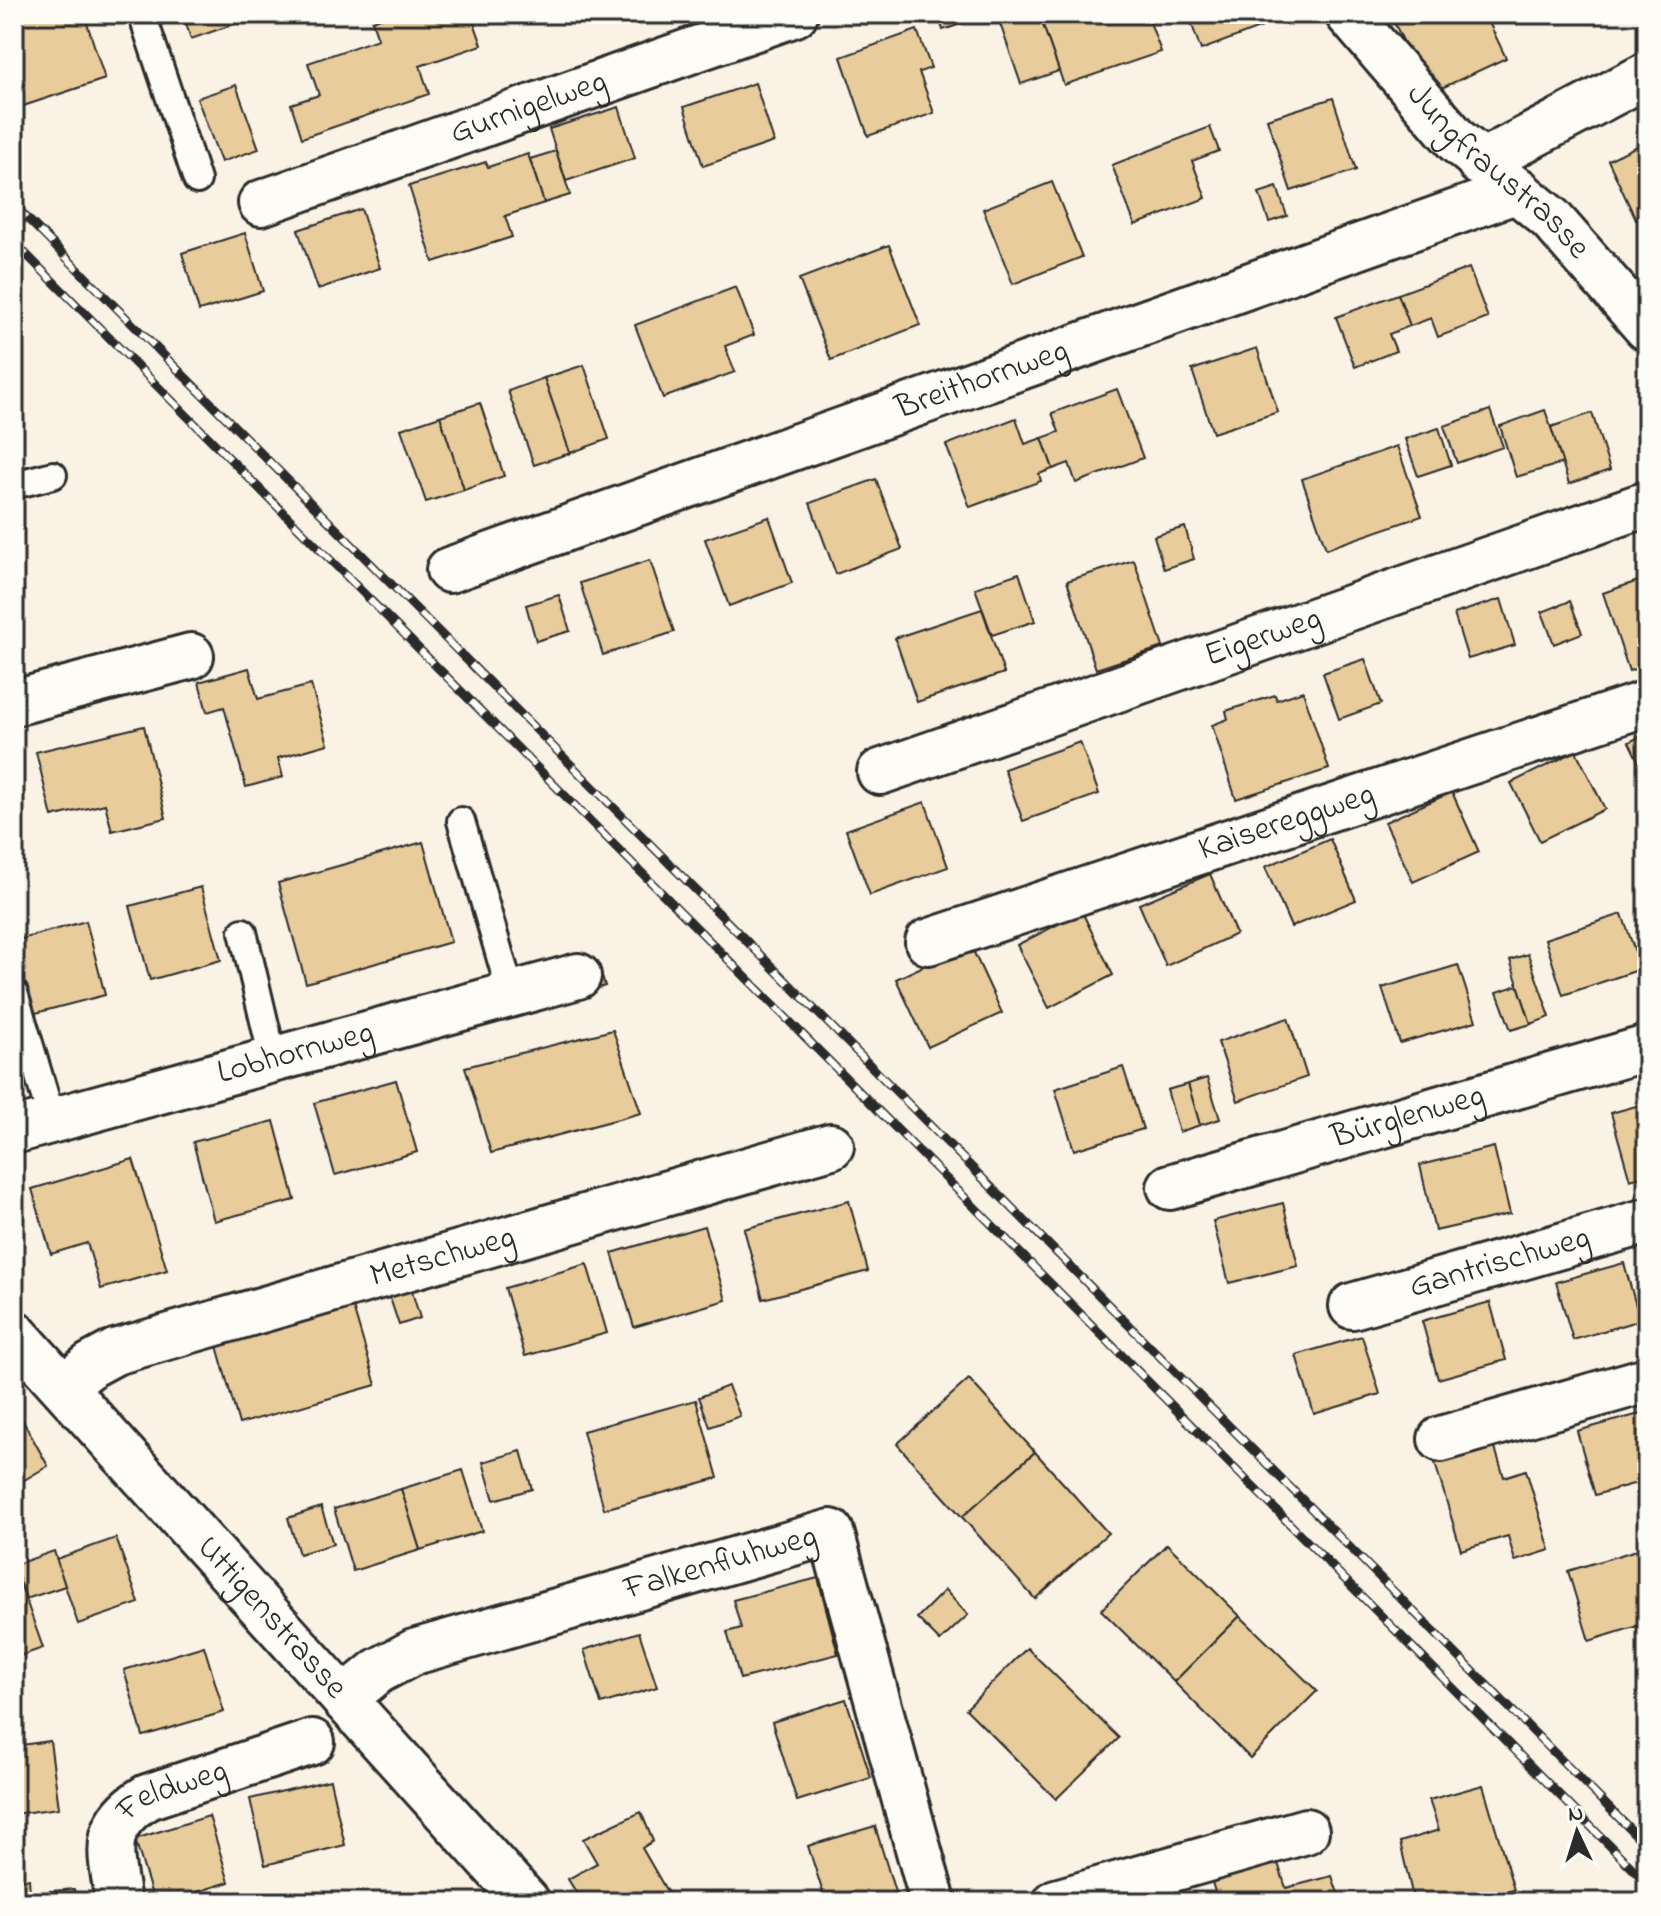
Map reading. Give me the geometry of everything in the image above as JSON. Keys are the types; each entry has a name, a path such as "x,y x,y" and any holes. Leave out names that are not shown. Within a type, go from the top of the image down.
{"street":[{"name":"Gurnigelweg","path":"261,203 795,14"},
{"name":"Jungfraustrasse","path":"1348,14 1480,163 1551,219 1647,328"},
{"path":"1480,163 1647,75"},
{"name":"Breithornweg","path":"449,570 1518,190"},
{"name":"Eigerweg","path":"880,772 1647,504"},
{"path":"14,703 191,656"},
{"name":"Kaisereggweg","path":"928,942 1647,703"},
{"name":"Lobhornweg","path":"33,1126 578,976"},
{"name":"Bürglenweg","path":"1170,1187 1647,1048"},
{"name":"Metschweg","path":"63,1387 91,1365 115,1352 831,1146"},
{"name":"Gantrischweg","path":"1352,1306 1647,1221"},
{"name":"Uttigenstrasse","path":"14,1333 527,1902"},
{"path":"1441,1439 1647,1380"},
{"name":"Falkenfluhweg","path":"344,1699 386,1666 414,1652 831,1532 933,1902"},
{"name":"Feldweg","path":"118,1902 110,1850 113,1828 126,1809 147,1797 312,1742"},
{"path":"1056,1902 1140,1891 1306,1831"}],"lane":[{"path":"142,14 197,180"},
{"path":"14,485 53,475"},
{"path":"461,821 511,994"},
{"path":"243,932 273,1059"},
{"path":"14,993 33,1126"}],"building":[{"path":"14,14 84,14 105,79 14,109"},
{"path":"183,14 263,14 191,39"},
{"path":"392,14 471,14 482,45 420,66 429,94 302,138 291,104 319,95 308,63 378,39 372,21"},
{"path":"938,14 958,14 961,24 943,30"},
{"path":"1039,14 1147,14 1161,52 1064,85"},
{"path":"1039,14 1059,71 1021,84 997,15"},
{"path":"1188,14 1257,14 1262,27 1201,50"},
{"path":"1390,14 1485,14 1506,58 1429,94"},
{"path":"917,30 931,68 919,72 934,113 868,136 841,57"},
{"path":"755,83 774,142 703,166 684,107"},
{"path":"236,85 259,149 221,162 197,98"},
{"path":"1333,98 1356,170 1291,191 1267,119"},
{"path":"619,107 635,158 566,181 549,129"},
{"path":"1210,127 1219,151 1192,161 1206,198 1135,225 1112,165"},
{"path":"1647,141 1647,215 1636,220 1608,160"},
{"path":"556,151 570,195 544,203 530,159"},
{"path":"528,154 544,203 505,216 512,237 433,262 409,186 486,162 488,167"},
{"path":"1052,182 1082,257 1013,284 983,209"},
{"path":"1277,187 1287,216 1269,222 1259,193"},
{"path":"361,209 380,268 318,289 298,230"},
{"path":"245,233 263,291 199,311 182,253"},
{"path":"889,245 920,325 831,360 799,279"},
{"path":"1469,268 1488,318 1438,337 1431,318 1410,326 1398,294"},
{"path":"736,287 754,335 725,346 735,372 663,398 635,325"},
{"path":"1398,294 1410,326 1389,334 1396,351 1355,367 1336,317"},
{"path":"1257,348 1278,412 1213,433 1192,370"},
{"path":"584,365 609,439 570,453 544,378"},
{"path":"544,378 570,453 534,465 508,391"},
{"path":"1117,389 1143,458 1076,483 1069,463 1053,469 1042,438 1059,432 1052,413"},
{"path":"480,403 504,476 464,490 440,416"},
{"path":"1490,410 1503,447 1457,463 1444,426"},
{"path":"1545,410 1563,463 1516,477 1500,426"},
{"path":"1592,413 1610,470 1569,484 1551,427"},
{"path":"440,416 464,490 426,502 401,429"},
{"path":"1016,418 1025,444 1042,438 1053,469 1039,474 1041,481 970,507 946,445"},
{"path":"1439,428 1451,465 1418,476 1405,439"},
{"path":"1397,446 1422,516 1326,549 1302,479"},
{"path":"876,479 902,549 836,574 810,503"},
{"path":"769,517 792,583 729,606 705,539"},
{"path":"1185,527 1194,559 1164,569 1154,536"},
{"path":"650,560 674,632 603,655 580,583"},
{"path":"1134,560 1163,647 1096,669 1067,581"},
{"path":"1019,573 1035,621 992,635 975,588"},
{"path":"1647,578 1647,665 1629,671 1603,593"},
{"path":"559,595 570,631 536,641 526,605"},
{"path":"1501,599 1515,645 1468,659 1454,614"},
{"path":"1570,601 1582,633 1554,644 1542,612"},
{"path":"982,609 1004,673 917,702 895,638"},
{"path":"1365,659 1381,704 1339,719 1323,673"},
{"path":"249,668 258,699 311,685 328,744 278,758 283,777 246,787 224,707 207,712 199,682"},
{"path":"1303,691 1329,769 1236,799 1212,725 1228,719 1226,711 1275,695 1277,700"},
{"path":"144,726 166,818 112,831 105,804 52,817 36,752"},
{"path":"1647,733 1647,779 1629,742"},
{"path":"1080,742 1099,794 1023,821 1004,769"},
{"path":"1576,751 1605,809 1540,841 1511,783"},
{"path":"1452,792 1479,852 1413,882 1385,822"},
{"path":"925,802 948,867 870,895 846,830"},
{"path":"1330,839 1356,900 1291,927 1265,867"},
{"path":"423,842 451,942 306,983 278,883"},
{"path":"1210,874 1236,934 1166,966 1139,904"},
{"path":"201,887 221,960 150,980 130,906"},
{"path":"1082,912 1113,975 1049,1008 1017,945"},
{"path":"1622,914 1641,969 1563,995 1545,939"},
{"path":"86,921 105,995 28,1015 14,960 14,941"},
{"path":"970,944 1002,1013 928,1047 896,979"},
{"path":"1528,954 1550,1017 1531,1024 1510,960"},
{"path":"598,961 605,986 589,991 582,966"},
{"path":"1458,965 1476,1021 1400,1043 1382,988"},
{"path":"1518,985 1531,1024 1511,1030 1497,992"},
{"path":"1288,1018 1307,1077 1238,1101 1218,1042"},
{"path":"613,1030 641,1113 491,1153 465,1067"},
{"path":"1123,1067 1143,1129 1074,1150 1055,1089"},
{"path":"1207,1078 1220,1119 1200,1125 1188,1084"},
{"path":"396,1080 417,1152 335,1175 314,1103"},
{"path":"1188,1084 1200,1125 1179,1132 1167,1090"},
{"path":"1647,1103 1647,1175 1630,1180 1611,1113"},
{"path":"274,1121 295,1200 214,1221 193,1142"},
{"path":"1494,1147 1510,1214 1435,1231 1420,1165"},
{"path":"133,1159 167,1270 101,1289 87,1243 51,1254 32,1189"},
{"path":"849,1201 868,1271 763,1299 744,1229"},
{"path":"1283,1203 1298,1266 1229,1283 1213,1221"},
{"path":"704,1226 726,1300 634,1327 612,1253"},
{"path":"1624,1263 1640,1320 1573,1340 1556,1282"},
{"path":"587,1264 607,1333 525,1356 505,1288"},
{"path":"410,1285 420,1318 399,1325 388,1292"},
{"path":"1490,1302 1506,1360 1438,1379 1422,1321"},
{"path":"353,1307 376,1385 239,1424 217,1346"},
{"path":"1362,1336 1380,1394 1314,1414 1296,1355"},
{"path":"969,1379 1035,1452 962,1517 897,1444"},
{"path":"728,1386 740,1416 710,1427 699,1397"},
{"path":"696,1400 718,1478 604,1509 583,1431"},
{"path":"14,1406 23,1421 14,1426"},
{"path":"1647,1412 1647,1480 1595,1495 1577,1431"},
{"path":"23,1421 48,1466 14,1486 14,1426"},
{"path":"1494,1445 1504,1477 1526,1470 1550,1550 1515,1561 1508,1536 1461,1550 1435,1463"},
{"path":"521,1451 532,1489 494,1500 483,1462"},
{"path":"1035,1452 1108,1533 1035,1599 962,1517"},
{"path":"463,1470 482,1531 420,1550 401,1489"},
{"path":"401,1489 420,1550 353,1571 334,1509"},
{"path":"321,1507 333,1544 299,1554 288,1518"},
{"path":"116,1538 139,1603 78,1624 56,1559"},
{"path":"1167,1544 1240,1616 1174,1682 1101,1610"},
{"path":"1640,1549 1647,1572 1647,1623 1589,1641 1568,1571"},
{"path":"54,1551 65,1586 26,1599 14,1565"},
{"path":"818,1578 838,1654 740,1679 727,1632 741,1628 733,1600"},
{"path":"20,1583 43,1648 14,1658 14,1585"},
{"path":"945,1590 968,1615 940,1641 917,1618"},
{"path":"1240,1616 1317,1691 1250,1758 1174,1682"},
{"path":"639,1632 657,1687 601,1704 584,1650"},
{"path":"204,1646 224,1712 143,1736 124,1670"},
{"path":"1027,1648 1119,1738 1056,1799 966,1709"},
{"path":"846,1699 871,1778 797,1801 772,1722"},
{"path":"50,1741 59,1808 14,1814 14,1746"},
{"path":"330,1780 345,1845 265,1865 250,1799"},
{"path":"1483,1785 1514,1890 1467,1902 1414,1902 1400,1842 1439,1830 1429,1800"},
{"path":"641,1812 653,1841 642,1848 673,1902 582,1902 568,1879 597,1863 583,1839"},
{"path":"209,1816 229,1882 165,1902 154,1902 135,1839"},
{"path":"875,1826 898,1902 826,1902 808,1846"},
{"path":"1278,1863 1286,1888 1332,1876 1341,1902 1218,1902 1212,1882"},
{"path":"29,1879 30,1893 74,1889 76,1902 14,1902 14,1880"},
{"path":"442,1893 445,1902 414,1902"}],"railway":[{"path":"14,205 1647,1846"},
{"path":"14,242 1647,1883"}]}
